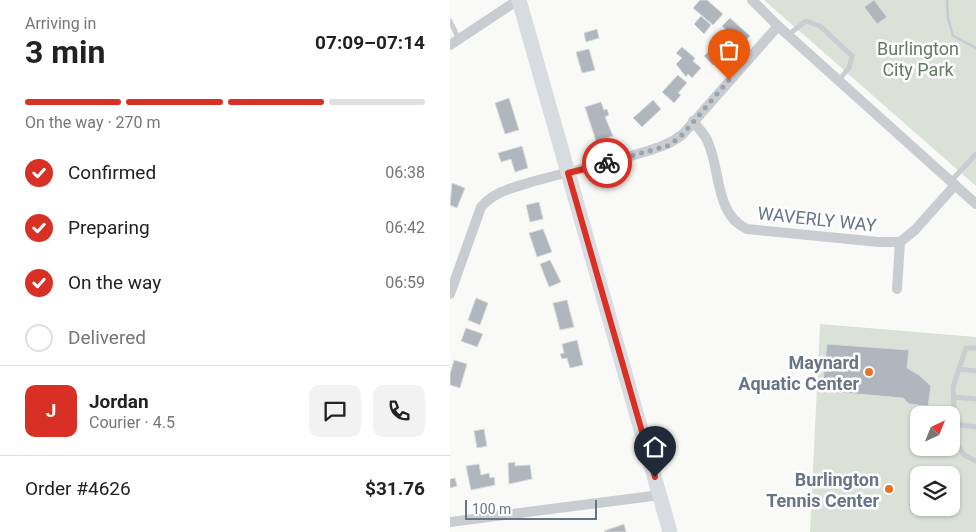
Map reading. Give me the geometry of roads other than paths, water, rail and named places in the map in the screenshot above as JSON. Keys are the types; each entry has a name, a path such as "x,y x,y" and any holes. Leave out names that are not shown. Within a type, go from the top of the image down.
{"main road":[{"path":"518,0 670,532"},
{"path":"528,0 528,32"}],"street":[{"path":"455,42 518,0"},
{"path":"752,0 788,36 953,183 974,199"},
{"path":"450,294 481,207 488,199 504,190 670,145 683,134 778,26"},
{"name":"WAVERLY WAY","path":"693,121 707,140 728,213 738,225 747,229 879,242 900,242 915,230 953,183"},
{"path":"897,289 900,242"},
{"path":"450,522 660,495"}],"lane":[{"path":"450,21 455,42"},
{"path":"788,36 806,22 820,26 852,56 849,68 838,80"},
{"path":"953,183 976,154"},
{"path":"954,406 953,387 966,348 976,348"},
{"path":"959,369 976,371"},
{"path":"954,398 976,399"},
{"path":"960,425 976,427"},
{"path":"960,448 964,455 976,461"}],"waterway":[{"path":"947,0 948,18 953,36 976,48"}],"place":[{"name":"Maynard Aquatic Center","path":"869,372"},
{"name":"Burlington Tennis Center","path":"889,489"}],"park label":[{"name":"Burlington City Park","path":"918,58"}]}
